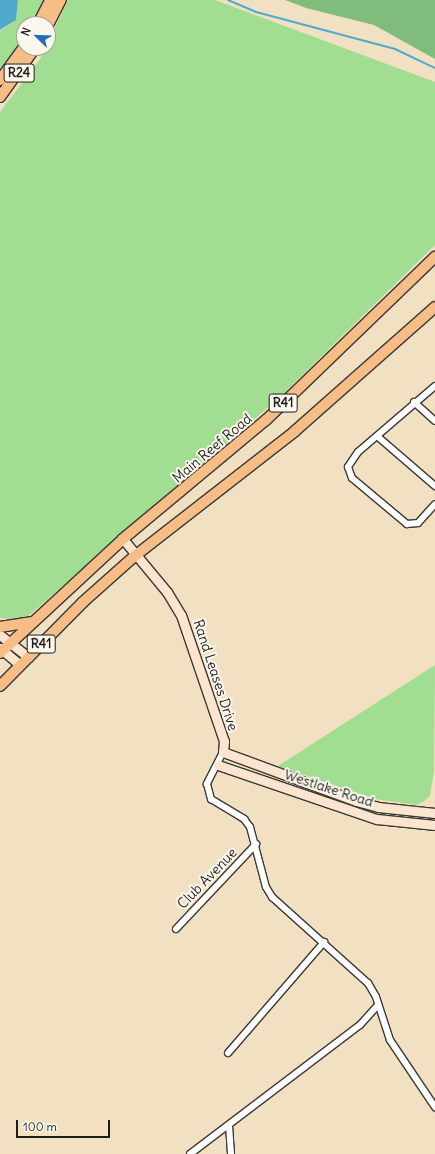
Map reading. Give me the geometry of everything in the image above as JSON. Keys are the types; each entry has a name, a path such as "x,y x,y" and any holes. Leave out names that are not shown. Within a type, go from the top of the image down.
{"main road":[{"path":"42,16 50,0"},
{"path":"52,16 60,0"},
{"name":"R24","path":"0,80 17,56"},
{"name":"R24","path":"0,97 29,56"},
{"name":"Main Reef Road","path":"1,650 123,539 266,420 435,257"},
{"name":"R41","path":"0,686 83,602 136,555 295,431 435,308"},
{"path":"0,627 32,622"}],"street":[{"path":"435,386 414,402 350,461 348,467 349,475 409,525 418,523 435,504"},
{"path":"414,402 435,421"},
{"path":"377,436 435,486"},
{"name":"Rand Leases Drive","path":"123,539 167,592 181,615 221,734 223,752 218,765 211,773 207,792 211,799 244,819 256,844 258,860 270,894 362,975 372,989 390,1040 435,1108"},
{"path":"0,635 28,657"},
{"path":"1,650 20,665"},
{"path":"223,752 356,801 378,807 435,813"},
{"name":"Westlake Road","path":"218,765 377,819 435,825"},
{"name":"Club Avenue","path":"176,928 256,844"},
{"path":"228,1053 324,942"},
{"path":"190,1154 360,1024 378,1005"},
{"path":"229,1125 231,1154"}],"green space":[{"path":"18,0 44,0 37,16 16,16"},
{"path":"68,0 215,0 435,82 435,245 281,396 28,616 18,620 0,618 0,112 41,56 56,56 56,25"},
{"path":"285,0 435,0 435,59 374,25 306,8"},
{"path":"16,20 16,48 0,69 0,31"},
{"path":"435,665 434,771 430,796 424,801 417,805 375,799 278,766"}],"water":[{"path":"0,0 18,0 16,20 0,30"}],"waterway":[{"path":"228,0 256,12 395,49 435,68"}]}
